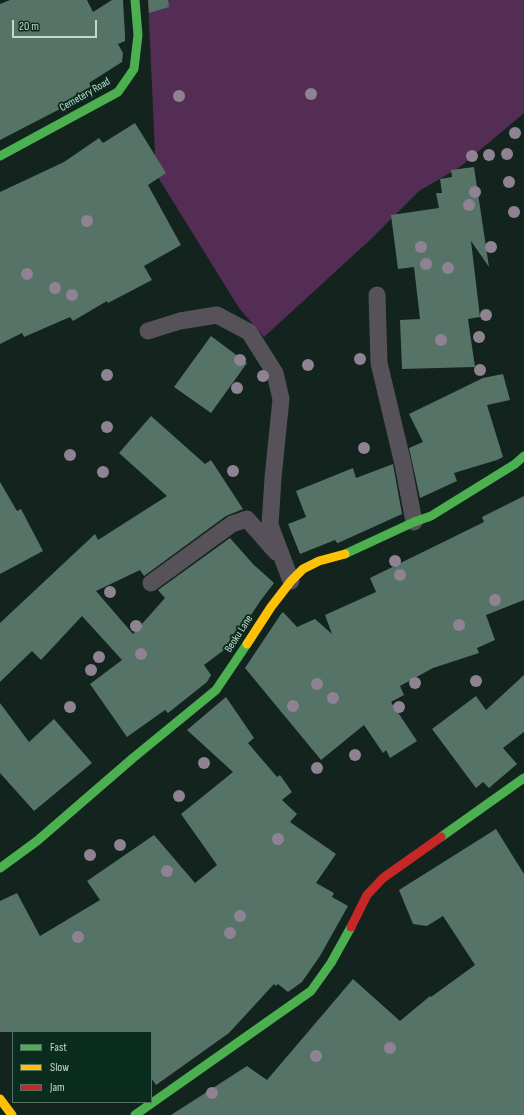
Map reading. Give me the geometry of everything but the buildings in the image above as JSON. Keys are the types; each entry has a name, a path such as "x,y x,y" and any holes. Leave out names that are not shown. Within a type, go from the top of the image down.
{"street":[{"name":"Cemetery Road","path":"0,156 118,92 134,69 138,35 135,0"},
{"name":"Beoku Lane","path":"0,868 37,841 133,758 216,690 271,607 291,581 303,569 319,561 342,555 430,516 515,464 524,456"},
{"path":"135,1115 311,991 331,963 349,932 367,895 383,878 524,778"},
{"path":"0,1099 12,1115"}],"lane":[{"path":"377,295 378,363 403,464 414,522"},
{"path":"148,331 180,321 218,315 249,332 275,372 280,399 270,525 291,581"},
{"path":"151,583 232,524 247,519 283,560"}],"shaded area":[{"path":"148,0 524,0 524,113 460,167 419,191 370,240 264,337 239,308 156,174"}],"traffic: fast":[{"path":"0,156 118,92 134,69 138,35 135,0"},
{"path":"345,554 414,522 431,516 515,464 524,456"},
{"path":"0,868 37,841 133,758 216,690 247,644"},
{"path":"441,837 524,778"},
{"path":"135,1115 311,991 331,963 351,927"}],"traffic: slow":[{"path":"247,644 271,607 291,581 303,569 319,561 345,554"},
{"path":"0,1099 12,1115"}],"traffic: jam":[{"path":"351,927 367,895 383,878 441,837"}]}
